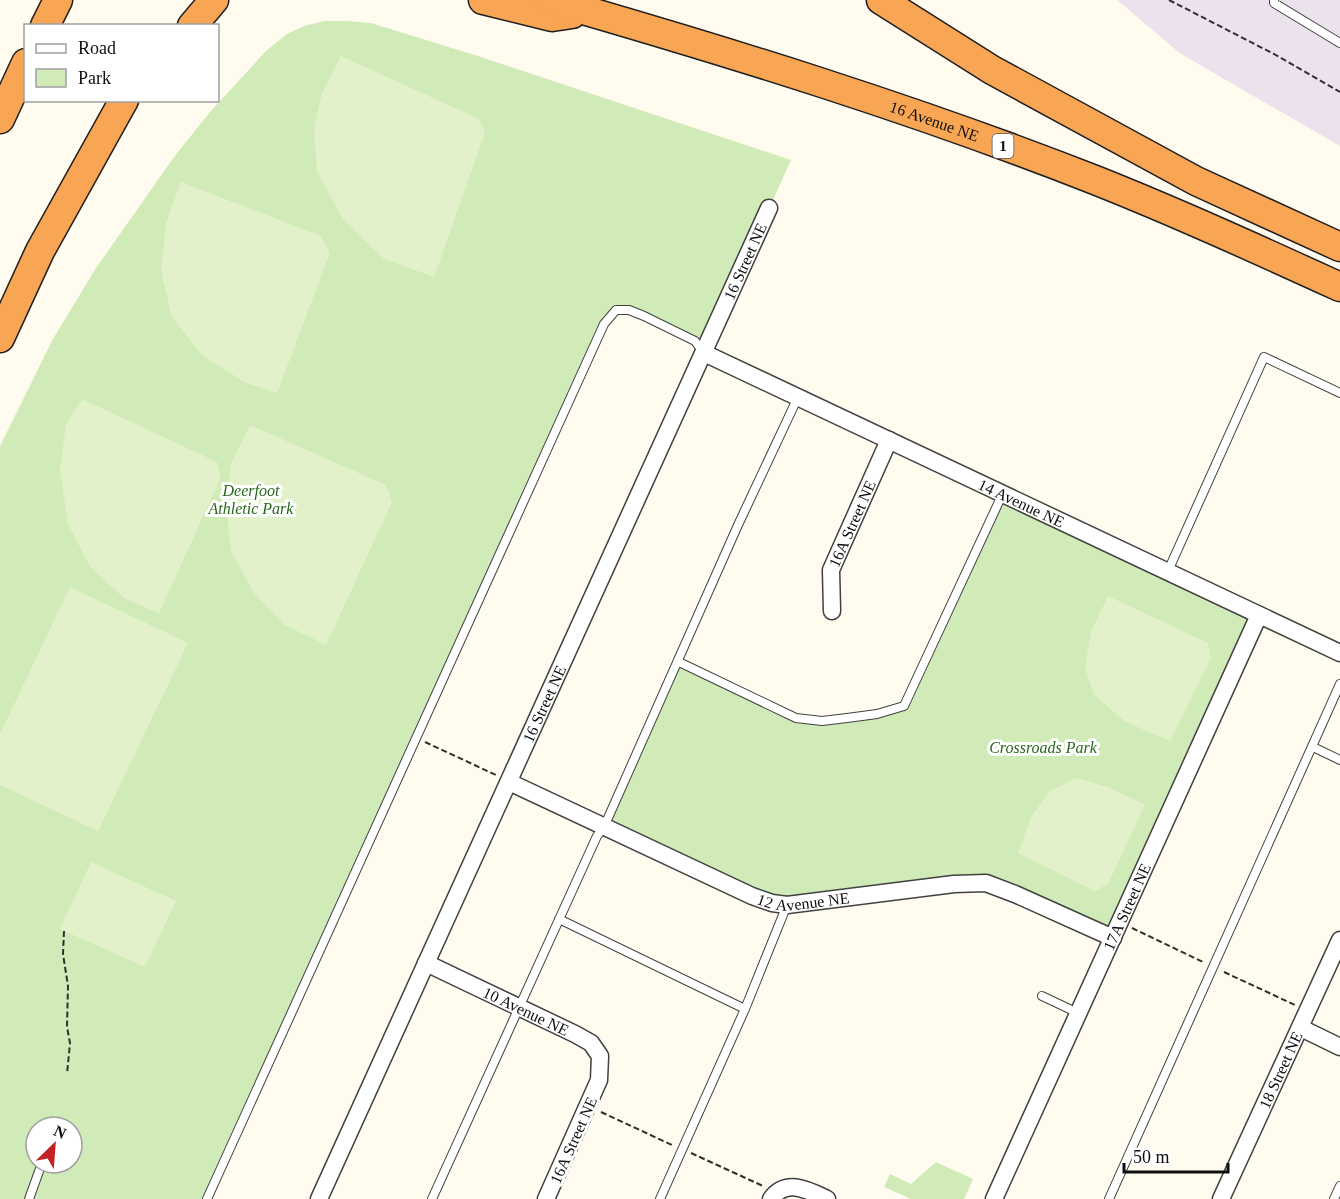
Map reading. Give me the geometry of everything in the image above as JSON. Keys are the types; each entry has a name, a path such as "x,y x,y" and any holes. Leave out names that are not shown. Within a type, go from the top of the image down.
{"highway":[{"path":"46,24 58,0"},
{"path":"176,24 192,0"},
{"path":"194,24 214,0"},
{"path":"483,0 552,17 589,11"},
{"name":"16 Avenue NE","path":"549,0 656,31 983,138 1135,196 1340,287"},
{"path":"880,0 992,70 1196,181 1340,247"},
{"path":"0,119 24,67"},
{"path":"0,338 40,251 123,102"},
{"path":"64,207 137,102"}],"street":[{"name":"16 Street NE","path":"319,1199 769,208"},
{"name":"14 Avenue NE","path":"704,353 1340,653"},
{"name":"16A Street NE","path":"832,611 831,570 889,440"},
{"name":"17A Street NE","path":"994,1199 1259,615"},
{"name":"12 Avenue NE","path":"509,782 752,896 772,903 787,905 986,883 1008,890 1113,938"},
{"name":"18 Street NE","path":"1221,1199 1340,940"},
{"name":"10 Avenue NE","path":"426,963 591,1043 600,1056 599,1080"},
{"path":"1301,1028 1340,1047"},
{"name":"16A Street NE","path":"546,1199 599,1080"},
{"path":"771,1199 776,1192 789,1186 810,1191 827,1199"}],"lane":[{"path":"1274,0 1275,3 1339,40"},
{"path":"207,1199 604,324 616,310 629,310 695,341 704,353"},
{"path":"1168,571 1264,357 1340,393"},
{"path":"432,1199 597,836 604,827 738,525 798,397"},
{"path":"679,662 796,718 822,721 876,714 904,706 1003,493"},
{"path":"1109,1199 1340,684"},
{"path":"1313,747 1340,760"},
{"path":"660,1199 745,1009 787,905"},
{"path":"559,919 745,1009"},
{"path":"1041,996 1078,1013"},
{"path":"29,1199 38,1175"},
{"path":"1334,1199 1340,1186"}],"path":[{"path":"1169,0 1274,54 1340,92"},
{"path":"417,738 509,782"},
{"path":"64,931 63,954 68,986 67,1027 70,1043 67,1074"}],"shaded area":[{"path":"1117,0 1340,0 1340,146 1181,54"}],"green space":[{"name":"Deerfoot Athletic Park","path":"324,21 371,23 791,160 704,353 695,341 629,310 609,316 207,1199 0,1199 0,446 53,339 96,268 174,157 210,112 266,51 287,34 304,26"},
{"path":"341,56 479,119 485,133 434,277 384,259 343,219 317,172 314,128 322,93"},
{"path":"181,182 321,236 330,253 277,393 246,383 202,355 172,317 161,271 166,223"},
{"path":"82,399 217,462 221,477 159,613 124,598 90,567 68,524 60,469 66,425"},
{"path":"250,425 386,485 392,502 326,645 285,625 254,593 231,551 226,503 231,464"},
{"name":"Crossroads Park","path":"1003,493 1259,615 1113,938 1001,887 787,905 604,827 679,662 809,720 904,706"},
{"path":"70,587 188,643 98,831 0,785 0,734"},
{"path":"1108,596 1208,643 1211,658 1170,741 1126,722 1094,695 1085,667 1091,632"},
{"path":"1076,778 1108,787 1145,805 1108,884 1095,891 1018,853 1031,817 1049,792"},
{"path":"91,862 176,901 145,967 60,929"},
{"path":"936,1162 973,1179 964,1199 911,1199 884,1187 890,1174 911,1184"}]}
